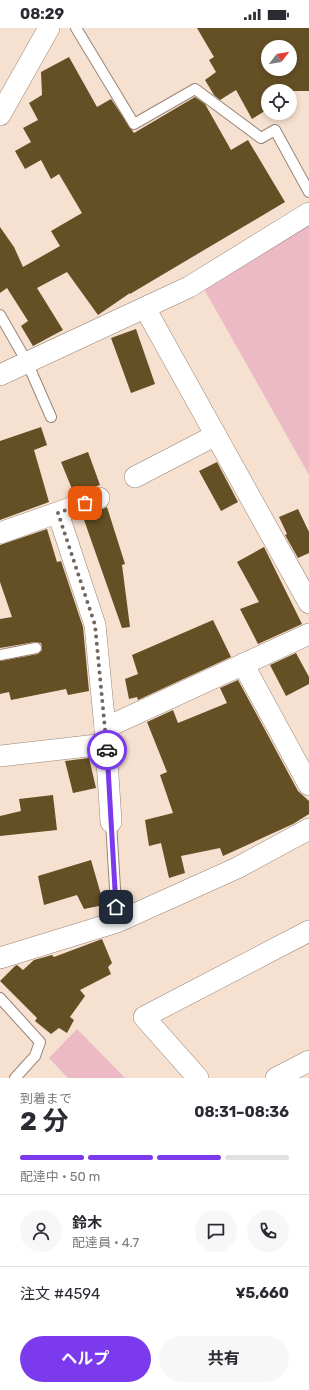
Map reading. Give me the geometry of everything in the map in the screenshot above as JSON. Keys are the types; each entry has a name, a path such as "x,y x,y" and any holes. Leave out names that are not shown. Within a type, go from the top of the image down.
{"street":[{"path":"0,114 44,31"},
{"path":"0,375 190,287 309,213"},
{"path":"145,308 216,435 304,582 309,603"},
{"path":"135,477 216,435"},
{"path":"0,533 99,498"},
{"path":"58,513 95,625 106,736 111,822"},
{"path":"0,756 106,736 243,664 309,634"},
{"path":"243,664 309,785"},
{"path":"0,958 117,922 237,868 309,829"},
{"path":"198,1078 144,1017 309,931"},
{"path":"276,1078 309,1061"}],"lane":[{"path":"76,28 134,124 195,89 261,138 274,130 309,192"},
{"path":"0,316 27,362 51,417"},
{"path":"0,655 36,648"},
{"path":"111,822 117,922"},
{"path":"0,998 40,1042 35,1056 15,1078"}],"shaded area":[{"path":"309,220 309,475 204,289"},
{"path":"77,1029 125,1078 68,1078 49,1058"}],"building":[{"path":"197,28 309,28 309,91 297,91 297,84 261,84 261,113 252,119 236,90 220,100 214,95 205,80 216,72 209,60 214,57"},
{"path":"69,57 97,107 111,99 134,133 195,97 205,104 231,150 248,140 285,202 130,293 98,315 67,272 37,288 63,330 33,346 21,326 28,321 7,288 0,293 0,227 14,247 23,267 60,246 51,231 82,213 59,174 51,179 41,160 25,169 15,151 31,142 23,128 38,120 29,103 42,95 41,72"},
{"path":"136,329 155,384 131,393 111,338"},
{"path":"41,427 47,445 34,450 49,502 0,520 0,441"},
{"path":"88,452 100,485 74,494 61,462"},
{"path":"217,462 238,502 221,511 199,471"},
{"path":"107,507 125,564 122,565 130,627 122,628 83,517"},
{"path":"298,509 309,532 309,553 298,558 285,535 287,534 279,517"},
{"path":"47,529 57,562 61,561 83,627 89,691 68,695 66,689 11,700 9,692 0,694 0,661 38,654 42,650 42,647 41,643 35,642 0,648 0,619 12,617 0,582 0,545"},
{"path":"264,547 302,624 258,644 240,609 259,602 237,562"},
{"path":"213,620 231,657 138,700 137,697 129,699 125,679 138,674 132,655"},
{"path":"296,653 309,677 309,684 286,696 270,665"},
{"path":"238,680 298,791 309,801 309,814 293,824 223,856 220,848 181,856 185,873 169,878 161,843 149,846 145,820 173,813 160,775 167,772 147,722 173,710 178,723 227,703 220,688"},
{"path":"89,758 96,788 73,793 65,761"},
{"path":"53,795 57,830 0,836 0,816 21,811 19,799"},
{"path":"91,860 104,905 84,909 77,895 44,905 38,876"},
{"path":"102,939 112,963 108,967 111,974 80,990 85,996 70,1017 74,1020 67,1033 59,1028 51,1034 35,1021 37,1018 0,981 17,965 23,970 34,960 52,955 54,957"}],"way so far":[{"path":"85,503 58,513 95,625 107,750"}],"route":[{"path":"107,750 116,907"}]}
